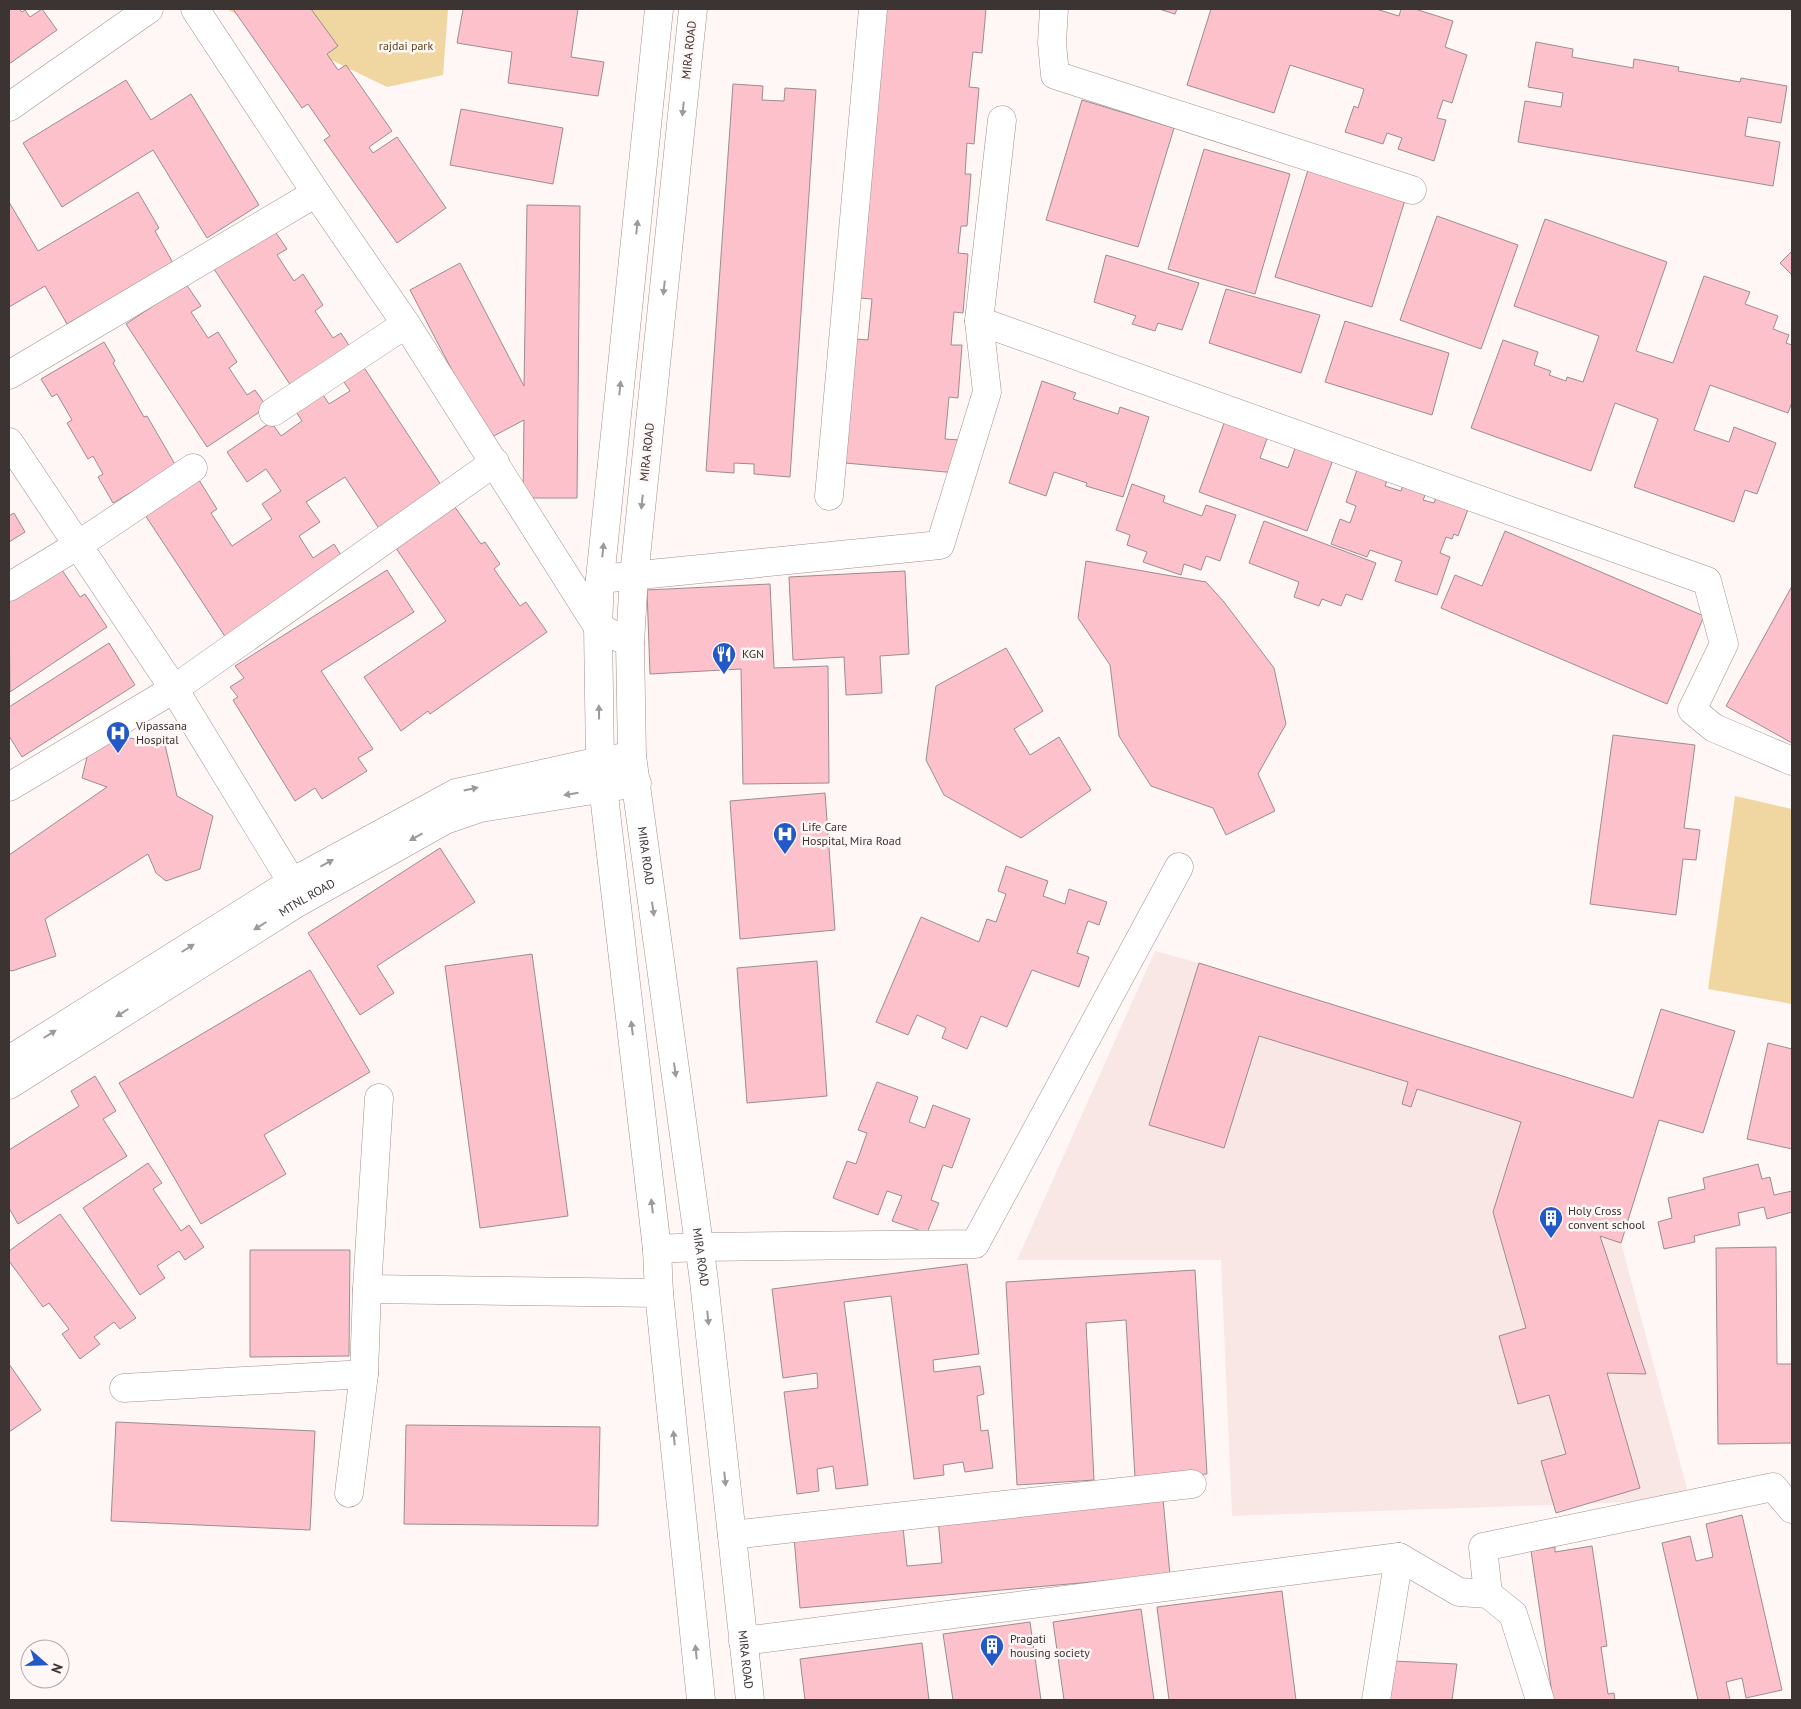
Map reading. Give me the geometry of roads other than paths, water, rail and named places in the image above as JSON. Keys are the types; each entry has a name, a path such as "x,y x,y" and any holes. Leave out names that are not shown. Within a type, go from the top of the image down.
{"street":[{"path":"9,107 149,9"},
{"path":"195,9 316,193 406,324 598,627 630,644"},
{"path":"659,9 600,579 598,627 600,761 657,1249 701,1700"},
{"name":"MIRA ROAD","path":"693,9 634,576 630,644 632,756 699,1247 750,1700"},
{"path":"829,496 873,9"},
{"path":"1054,9 1052,43 1055,76 1412,190"},
{"path":"600,579 940,545 987,392 979,321 1002,120"},
{"path":"9,375 316,193"},
{"path":"979,321 1707,581 1724,644 1692,710 1714,728 1792,762"},
{"path":"273,412 406,324"},
{"path":"9,442 174,689 298,891"},
{"path":"9,787 174,689 495,462"},
{"path":"9,587 78,545 193,468"},
{"name":"MTNL ROAD","path":"9,1060 298,891 456,793 600,761 632,756"},
{"name":"MTNL ROAD","path":"9,1085 298,891 445,820 480,808 637,783"},
{"path":"657,1249 975,1244 1179,868"},
{"path":"349,1492 364,1374 367,1289 379,1098"},
{"path":"367,1289 660,1293"},
{"path":"124,1388 364,1374"},
{"path":"732,1535 1192,1484"},
{"path":"1488,1594 1483,1547 1773,1487 1792,1509"},
{"path":"1376,1700 1399,1557"},
{"path":"743,1641 1399,1557 1459,1592 1488,1594 1513,1614 1540,1700"}],"place":[{"name":"KGN","path":"724,675"},
{"name":"Vipassana Hospital","path":"118,754"},
{"name":"Life Care Hospital, Mira Road","path":"785,855"},
{"name":"Holy Cross convent school","path":"1551,1239"},
{"name":"Pragati housing society","path":"992,1667"}],"park label":[{"name":"rajdai park","path":"406,46"}]}
